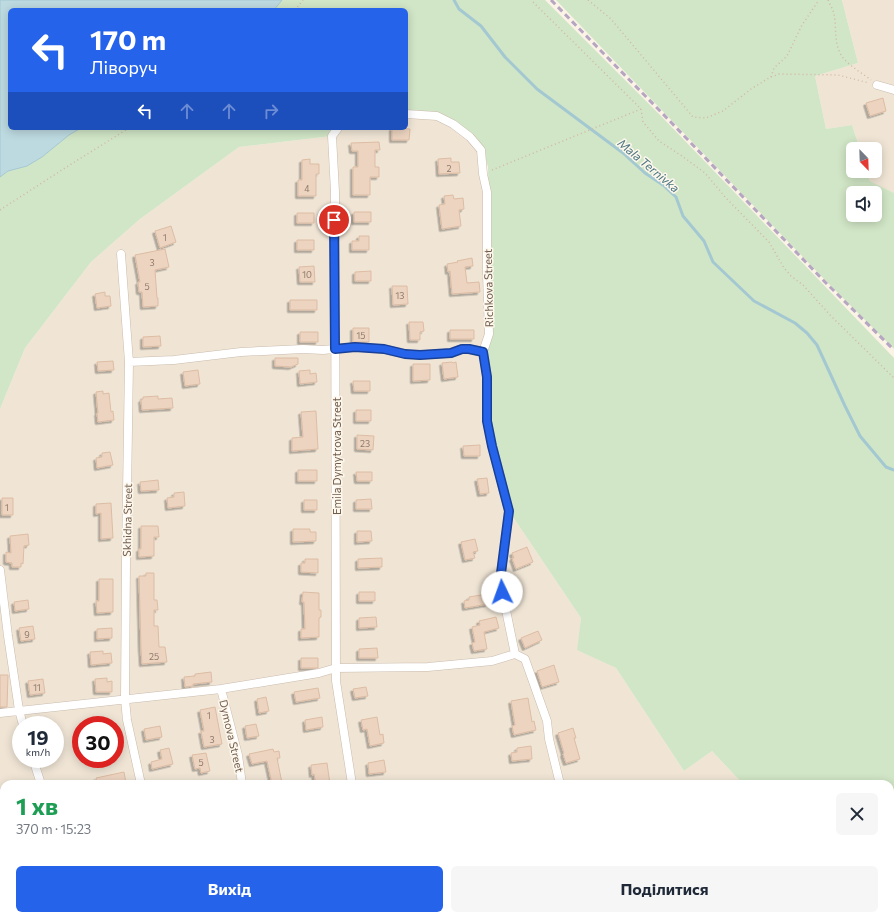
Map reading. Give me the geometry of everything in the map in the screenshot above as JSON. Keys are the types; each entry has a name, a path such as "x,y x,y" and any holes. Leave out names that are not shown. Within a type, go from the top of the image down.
{"street":[{"path":"876,85 894,90"},
{"name":"Richkova Street","path":"408,114 437,116 453,124 470,137 481,150 483,174 487,192 489,334 483,352 487,377 487,421 509,511 500,581 515,654"},
{"name":"Emila Dymytrova Street","path":"336,130 332,136 335,192 336,681 351,780"},
{"name":"Skhidna Street","path":"120,254 129,362 125,699 127,720 140,780"},
{"path":"129,362 174,360 241,352 323,350 355,347 384,349 405,354 420,355 451,353 462,349 483,352"},
{"path":"0,570 8,636 21,716"},
{"path":"0,713 221,689 319,673 336,668 428,667 492,661 515,654 525,659 533,680 547,721 549,739 559,780"},
{"name":"Dymova Street","path":"221,689 238,756 241,780"},
{"path":"36,768 40,780"}],"path":[{"path":"297,8 303,0"},
{"path":"531,0 641,109 643,122 659,141 705,173 726,198 769,242 787,272 803,285 831,316 894,378"},
{"path":"588,0 612,19 693,117 706,118 723,111 751,89 780,74 838,75 876,85"},
{"path":"771,78 774,68 787,56 802,25 819,0"},
{"path":"828,0 834,14 835,34 838,49 843,58 876,85"},
{"path":"483,174 641,109"},
{"path":"0,210 126,130"}],"shaded area":[{"path":"842,0 894,0 894,193 870,181 869,178 882,178 882,142 858,142 852,125 826,129 815,76 858,63"},
{"path":"408,114 437,116 481,150 509,511 581,618 578,650 616,668 684,771 712,751 739,780 0,780 0,409 25,348 91,262 140,219 239,147 332,136 336,130 408,130"}],"green space":[{"path":"282,0 545,0 662,117 894,358 894,780 739,780 712,751 684,771 616,668 577,650 581,618 509,511 489,420 486,353 491,335 488,167 483,149 454,122 408,112 408,8 276,8"},
{"path":"556,0 842,0 858,63 815,76 826,129 852,125 858,142 846,142 846,178 869,178 870,181 880,186 846,186 846,222 882,222 882,187 894,193 894,349 826,281"},
{"path":"78,130 334,130 332,136 239,147 140,219 91,262 25,348 0,409 0,177 8,171 27,166 42,157"}],"water":[{"path":"0,0 282,0 276,8 8,8 8,130 78,130 42,157 27,166 8,171 0,177"}],"building":[{"path":"883,98 886,111 870,116 866,103"},
{"path":"410,129 409,140 392,140 392,130"},
{"path":"379,142 380,150 375,150 375,167 379,167 379,177 370,177 370,195 353,195 353,167 358,167 358,151 352,151 351,143"},
{"path":"451,158 451,162 459,162 460,173 439,174 438,159"},
{"path":"310,159 310,164 319,164 319,174 316,174 316,196 298,196 298,180 302,180 302,160"},
{"path":"453,195 454,199 463,198 464,209 459,210 461,226 442,229 439,205 445,204 444,196"},
{"path":"354,212 371,212 371,222 354,222"},
{"path":"297,213 314,213 314,223 297,223"},
{"path":"171,226 176,242 160,248 155,231"},
{"path":"359,236 369,236 369,250 352,250 352,241 359,241"},
{"path":"297,240 314,240 314,250 297,250"},
{"path":"165,249 169,267 155,270 158,306 143,307 142,292 139,292 138,282 140,282 135,255"},
{"path":"472,258 473,266 465,267 467,283 479,282 480,292 452,294 450,271 448,272 447,264"},
{"path":"314,266 315,282 300,282 299,267"},
{"path":"371,271 371,281 355,281 355,272"},
{"path":"392,286 407,286 408,304 393,305"},
{"path":"105,292 105,296 110,296 111,306 97,308 95,294"},
{"path":"290,300 317,300 317,310 290,310"},
{"path":"409,322 423,322 424,331 420,332 420,340 410,340"},
{"path":"353,328 369,328 369,342 353,342"},
{"path":"450,330 474,330 474,339 450,339"},
{"path":"300,332 318,332 318,342 300,342"},
{"path":"160,336 161,346 143,347 143,337"},
{"path":"275,358 298,358 298,364 291,367 275,366"},
{"path":"113,361 114,370 98,371 97,362"},
{"path":"456,362 458,377 444,379 442,363"},
{"path":"413,364 430,364 430,380 413,381"},
{"path":"198,370 200,384 185,386 183,372"},
{"path":"310,370 310,374 316,373 317,382 300,384 299,371"},
{"path":"353,381 370,381 370,391 354,391"},
{"path":"103,391 103,394 109,393 111,412 113,411 114,420 98,422 96,392"},
{"path":"158,396 158,399 172,398 173,408 142,410 141,400 143,397"},
{"path":"356,410 371,410 371,421 356,421"},
{"path":"316,411 318,449 292,451 292,438 303,437 301,412"},
{"path":"357,435 374,436 373,450 357,449"},
{"path":"480,445 480,456 464,456 463,446"},
{"path":"110,452 113,465 97,468 96,458 102,457 102,453"},
{"path":"298,470 317,470 317,481 298,481"},
{"path":"356,472 372,472 372,481 357,481"},
{"path":"487,478 489,493 480,494 477,479"},
{"path":"158,480 159,490 141,491 140,482"},
{"path":"184,492 185,506 168,508 167,498 174,497 174,493"},
{"path":"2,498 13,498 13,515 2,515"},
{"path":"371,499 372,509 356,509 356,500"},
{"path":"304,500 317,500 317,510 304,510"},
{"path":"111,503 113,538 101,539 101,513 96,514 96,504"},
{"path":"141,526 158,526 159,537 154,537 154,556 139,557 139,549 141,549"},
{"path":"293,529 310,529 310,532 316,532 316,541 293,542"},
{"path":"357,531 371,531 372,541 357,542"},
{"path":"28,534 29,545 24,546 23,564 21,563 21,567 12,567 12,563 6,562 6,552 11,553 10,536"},
{"path":"475,539 478,551 473,552 475,558 465,560 461,542"},
{"path":"527,547 533,562 516,569 512,558 514,558 512,553"},
{"path":"382,558 382,567 358,568 358,559"},
{"path":"305,559 318,559 318,573 301,572 301,563 305,563"},
{"path":"146,573 154,573 154,600 157,600 158,610 154,610 154,626 158,626 159,647 165,647 167,662 142,664 139,576 146,576"},
{"path":"99,579 113,579 113,612 97,613 96,601 99,601"},
{"path":"303,592 319,593 319,610 321,610 321,617 319,618 319,637 301,638 301,629 305,629 304,602 302,602"},
{"path":"359,592 375,592 375,601 359,601"},
{"path":"487,594 488,604 465,608 464,601 469,600 469,597"},
{"path":"28,600 29,609 15,611 14,602"},
{"path":"376,617 377,627 359,628 359,618"},
{"path":"496,617 499,628 484,632 487,649 474,651 472,643 475,642 472,627 480,625 479,621"},
{"path":"33,626 35,639 21,641 19,628"},
{"path":"112,628 112,638 97,639 97,629"},
{"path":"538,631 542,640 525,648 521,638"},
{"path":"377,648 378,658 359,658 359,649"},
{"path":"103,651 103,654 111,653 112,663 91,665 90,652"},
{"path":"301,658 318,658 318,668 301,668"},
{"path":"554,665 559,682 542,687 537,671"},
{"path":"211,672 212,682 193,684 193,686 185,687 184,677"},
{"path":"0,675 8,675 7,707 0,707"},
{"path":"107,678 107,682 112,681 112,692 96,692 95,679"},
{"path":"43,679 45,693 30,695 28,681"},
{"path":"366,687 368,696 355,698 353,689"},
{"path":"318,688 320,698 296,702 294,692"},
{"path":"266,697 269,711 259,713 257,699"},
{"path":"528,698 532,722 534,721 536,730 514,735 512,726 515,725 511,701"},
{"path":"215,707 222,744 204,747 201,731 204,731 200,710"},
{"path":"322,717 323,727 306,730 305,720"},
{"path":"377,717 380,735 383,734 384,743 370,746 367,729 363,730 361,720"},
{"path":"256,724 259,736 247,738 245,726"},
{"path":"160,726 162,737 146,740 144,729"},
{"path":"573,728 576,738 574,738 580,759 566,763 558,733"},
{"path":"531,746 532,759 512,761 511,753 517,752 517,748"},
{"path":"169,748 173,764 152,769 151,762 162,759 160,750"},
{"path":"273,749 274,752 279,751 280,758 277,758 281,780 271,780 267,761 252,764 249,754"},
{"path":"206,753 210,771 201,773 200,768 195,769 192,755"},
{"path":"384,760 386,772 369,774 368,763"},
{"path":"327,763 329,780 315,780 314,774 312,775 311,765"},
{"path":"124,772 125,780 96,780 96,778"}],"waterway":[{"name":"Mala Ternivka","path":"454,0 459,9 481,26 505,57 537,89 623,153 645,173 663,185 676,197 683,216 704,241 713,262 754,301 795,323 807,333 817,345 860,436 886,467 894,470"}],"railway":[{"path":"551,0 825,282 894,350"}],"route":[{"path":"334,220 335,349 355,347 384,349 405,354 420,355 451,353 462,349 483,352 487,377 487,421 509,511 500,581 502,592"}]}
